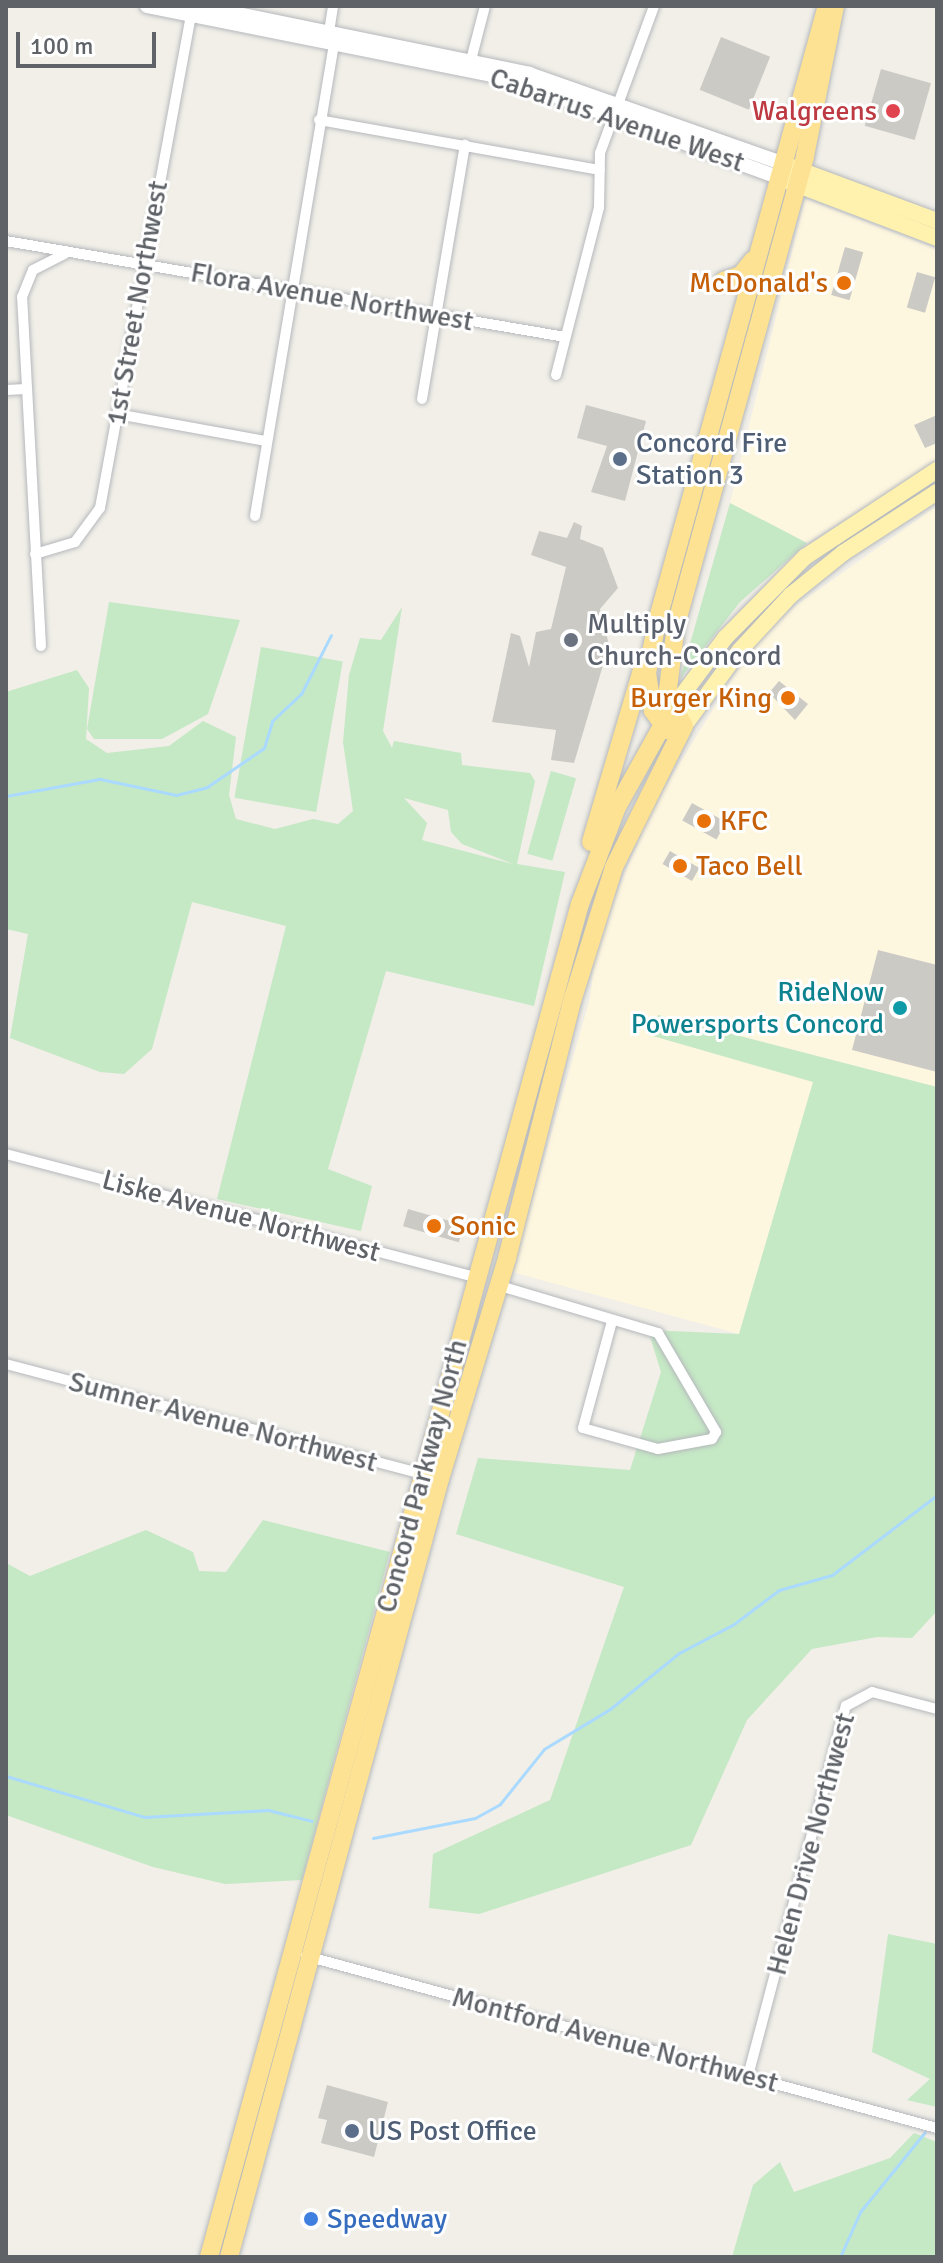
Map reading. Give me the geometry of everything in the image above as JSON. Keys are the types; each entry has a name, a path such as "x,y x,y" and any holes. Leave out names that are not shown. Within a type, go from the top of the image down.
{"highway":[{"path":"580,904 583,870 657,622 826,6"},
{"path":"666,717 670,654 800,178 835,6"},
{"path":"742,311 739,293 723,281 748,269 759,246"},
{"path":"695,481 714,486"},
{"path":"657,622 647,673 666,717 680,733"},
{"name":"Concord Parkway North","path":"229,2257 311,1958 432,1476 476,1277 540,1044 580,904 617,807 666,717"},
{"name":"Concord Parkway North","path":"209,2257 293,1952 432,1476 500,1286 560,1048 614,867 680,733"},
{"path":"540,1044 560,1048"},
{"path":"500,1286 492,1278 493,1261 516,1134"},
{"path":"470,1376 467,1355 483,1288 476,1277"}],"main road":[{"name":"Cabarrus Avenue West","path":"147,6 195,10 475,60 617,108 936,233"},
{"name":"Cabarrus Avenue West","path":"333,36 617,108"},
{"path":"666,717 725,638 805,557 937,470"},
{"path":"680,733 733,658 791,595 855,544 937,492"}],"street":[{"path":"255,516 289,288 333,36 333,6"},
{"path":"433,61 475,60 485,6"},
{"path":"556,375 599,207 600,170 617,108 654,6"},
{"name":"1st Street Northwest","path":"35,554 63,549 95,521 195,10"},
{"path":"319,120 600,170"},
{"path":"422,399 465,145"},
{"name":"Flora Avenue Northwest","path":"6,241 46,255 66,253 144,263 565,337"},
{"path":"41,646 22,297 33,270 46,255"},
{"path":"6,390 26,389"},
{"path":"117,414 266,441"},
{"name":"Liske Avenue Northwest","path":"6,1154 476,1277"},
{"path":"500,1286 612,1321 667,1342 716,1432 712,1439 658,1449 583,1428 612,1321"},
{"name":"Sumner Avenue Northwest","path":"6,1364 432,1476"},
{"name":"Helen Drive Northwest","path":"748,2076 846,1706 872,1692 937,1709"},
{"name":"Montford Avenue Northwest","path":"293,1952 937,2128"}],"shaded area":[{"path":"805,199 937,249 937,462 807,543 730,503"},
{"path":"937,506 937,1087 658,1015 653,1036 814,1082 739,1334 512,1272 590,998 597,941 652,808 753,645 794,607"}],"green space":[{"path":"730,503 807,543 740,602 680,679"},
{"path":"109,602 240,620 208,714 162,739 94,739 87,729"},
{"path":"402,607 383,731 392,748 394,741 461,753 462,765 530,773 535,781 517,864 565,872 534,1006 386,971 328,1169 372,1186 361,1231 217,1199 286,926 192,902 152,1049 124,1074 100,1072 10,1038 28,934 6,929 6,692 77,670 89,688 86,739 107,753 169,746 203,721 236,737 229,795 236,819 275,829 313,819 338,824 353,811 343,742 349,675 360,638 381,640","holes":["404,798 448,810 451,832 462,844 513,864 422,840 427,823"]},
{"path":"261,647 343,661 316,812 234,798"},
{"path":"551,771 576,778 552,861 527,854"},
{"path":"658,1015 937,1087 937,1611 912,1638 877,1637 812,1649 747,1720 691,1845 479,1914 429,1908 433,1854 550,1800 624,1587 456,1534 478,1458 630,1470 661,1372 648,1330 739,1334 813,1082 653,1036"},
{"path":"263,1520 390,1552 302,1880 225,1884 153,1867 6,1815 6,1563 30,1576 146,1530 193,1552 199,1571 226,1572"},
{"path":"888,1934 937,1944 937,2107 907,2100 930,2079 872,2052"},
{"path":"914,2133 937,2142 937,2257 732,2257 753,2185 780,2162 794,2192 890,2158"}],"building":[{"path":"721,37 770,57 749,110 700,90"},
{"name":"Walgreens","path":"881,69 931,83 915,140 865,126"},
{"name":"McDonald's","path":"845,247 863,252 849,300 831,295"},
{"path":"917,272 935,277 925,313 907,308"},
{"name":"Concord Fire Station 3","path":"586,405 646,421 625,501 591,492 607,446 577,438"},
{"path":"937,415 937,443 925,448 914,425"},
{"name":"Multiply Church-Concord","path":"574,522 582,526 580,539 603,548 618,588 600,609 609,645 574,763 551,760 556,730 492,722 511,633 520,636 529,667 536,632 551,629 566,567 531,555 539,531 567,538"},
{"name":"Burger King","path":"779,681 808,704 795,720 769,693"},
{"name":"KFC","path":"692,803 726,822 716,839 682,820"},
{"name":"Taco Bell","path":"670,851 699,868 692,881 662,864"},
{"name":"RideNow Powersports Concord","path":"878,950 937,965 937,1072 852,1050"},
{"name":"Sonic","path":"408,1209 464,1225 459,1242 403,1226"},
{"name":"US Post Office","path":"327,2085 388,2102 374,2157 321,2143 327,2120 318,2118"}],"waterway":[{"path":"6,796 100,779 176,795 207,787 264,748 272,721 301,694 331,635"},
{"path":"373,1838 475,1818 500,1804 544,1749 610,1709 679,1653 734,1624 779,1590 832,1575 937,1495"},
{"path":"6,1776 144,1817 268,1810 312,1821"},
{"path":"840,2257 860,2212 925,2132"}],"place":[{"name":"Walgreens","path":"893,111"},
{"name":"McDonald's","path":"844,283"},
{"name":"Concord Fire Station 3","path":"620,459"},
{"name":"Multiply Church-Concord","path":"571,640"},
{"name":"Burger King","path":"788,698"},
{"name":"KFC","path":"704,821"},
{"name":"Taco Bell","path":"680,866"},
{"name":"RideNow Powersports Concord","path":"900,1008"},
{"name":"Sonic","path":"434,1226"},
{"name":"US Post Office","path":"352,2131"},
{"name":"Speedway","path":"311,2219"}]}
